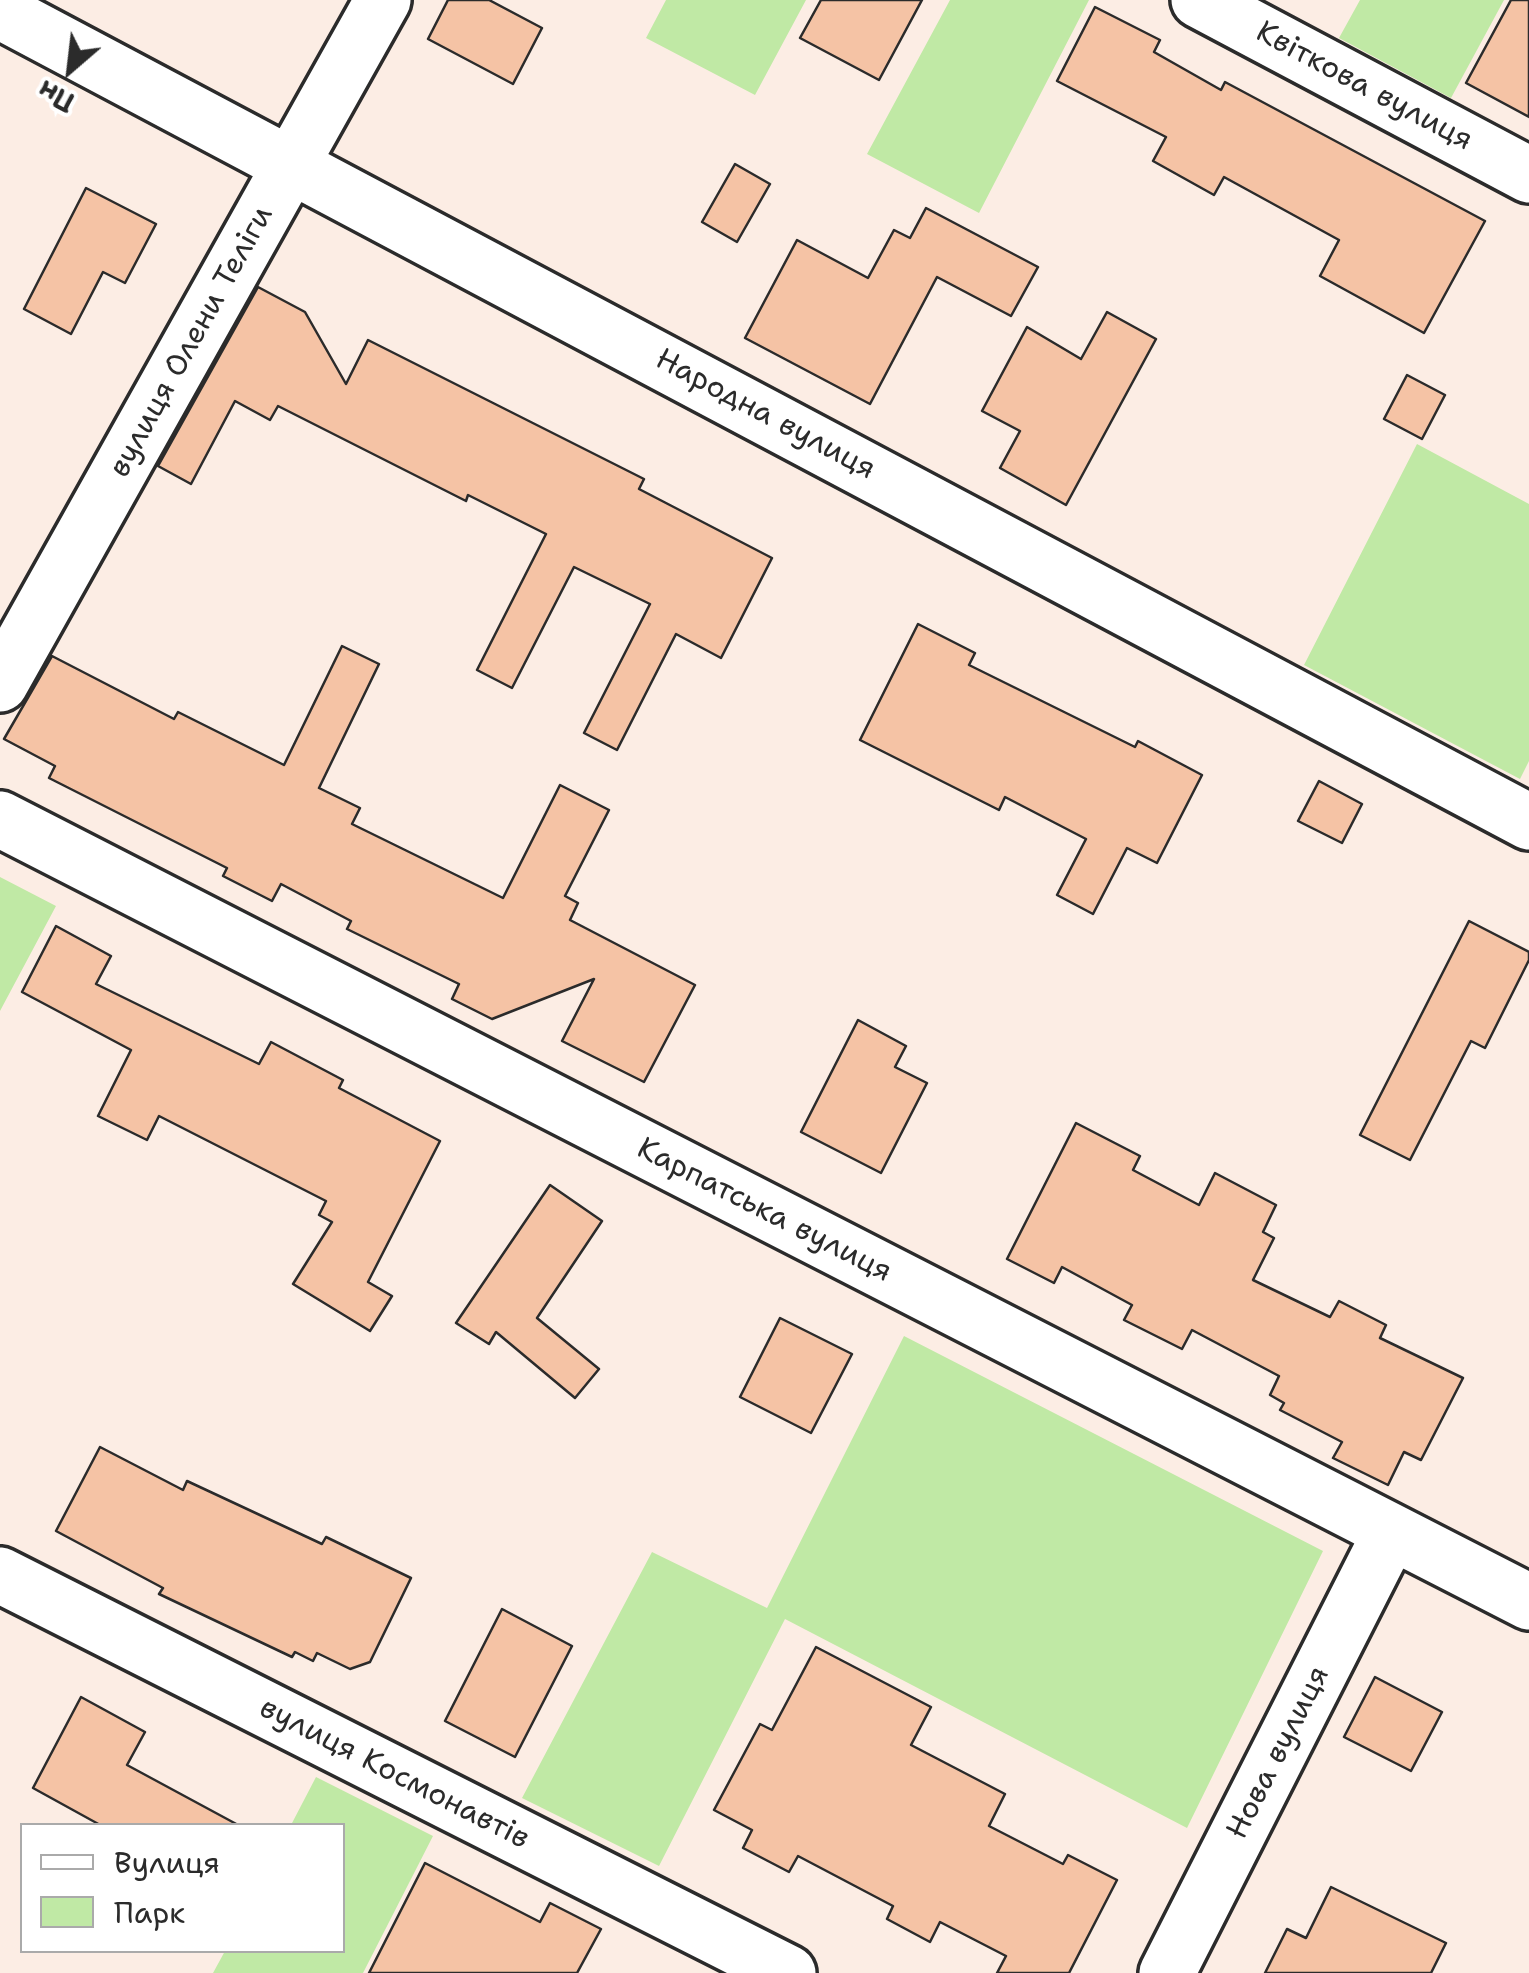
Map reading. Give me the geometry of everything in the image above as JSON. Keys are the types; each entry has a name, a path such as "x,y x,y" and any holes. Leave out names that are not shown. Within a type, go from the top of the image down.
{"street":[{"name":"вулиця Олени Теліги","path":"0,684 383,0"},
{"name":"Квіткова вулиця","path":"1199,0 1529,175"},
{"name":"Народна вулиця","path":"0,11 1529,822"},
{"name":"Карпатська вулиця","path":"0,819 1529,1602"},
{"name":"Нова вулиця","path":"1166,1973 1391,1532"},
{"name":"вулиця Космонавтів","path":"0,1576 788,1973"}],"green space":[{"path":"666,0 806,0 755,95 646,38"},
{"path":"950,0 1089,0 979,213 867,154"},
{"path":"1360,0 1504,0 1451,98 1339,38"},
{"path":"1417,444 1529,504 1529,761 1520,779 1304,665"},
{"path":"0,877 56,906 0,1011"},
{"path":"904,1336 1323,1551 1187,1828 785,1619 659,1866 522,1798 652,1552 767,1608"},
{"path":"316,1777 433,1836 363,1973 213,1973 224,1953 345,1953 345,1823 292,1823"}],"building":[{"path":"448,0 489,0 542,28 513,84 428,39"},
{"path":"821,0 922,0 879,80 800,38"},
{"path":"1511,0 1529,0 1529,117 1466,83"},
{"path":"1095,7 1160,40 1154,52 1221,90 1225,82 1485,221 1424,333 1320,276 1339,240 1224,177 1214,195 1153,161 1166,137 1057,81"},
{"path":"735,164 770,184 737,242 702,222"},
{"path":"86,188 156,224 125,283 103,272 71,334 24,309"},
{"path":"926,208 1038,267 1011,316 937,277 870,404 745,338 797,240 868,278 894,230 910,238"},
{"path":"258,287 305,312 346,384 368,340 644,479 639,489 772,558 721,658 676,634 617,750 584,733 650,604 574,567 512,688 477,670 546,534 468,495 466,501 278,406 270,420 235,401 191,484 158,466"},
{"path":"1107,312 1156,339 1066,505 1000,468 1020,431 982,411 1027,327 1081,359"},
{"path":"1407,375 1445,395 1422,439 1384,419"},
{"path":"918,624 975,653 969,665 1135,747 1138,741 1202,775 1157,863 1127,848 1093,914 1057,895 1086,839 1005,797 999,810 860,740"},
{"path":"342,646 379,664 319,788 360,808 352,824 503,898 560,785 609,810 565,896 578,903 570,920 695,985 644,1082 562,1041 594,979 492,1019 452,999 459,984 347,929 351,921 281,884 272,901 223,876 227,868 49,778 55,766 4,739 52,656 174,719 178,712 284,765"},
{"path":"1319,781 1362,804 1342,843 1298,821"},
{"path":"1469,921 1529,952 1529,960 1485,1048 1471,1041 1410,1160 1360,1135"},
{"path":"56,926 111,956 96,984 259,1064 271,1042 343,1080 339,1088 440,1141 368,1282 392,1296 370,1331 293,1284 332,1222 319,1215 326,1201 159,1116 147,1140 98,1116 131,1050 22,992"},
{"path":"858,1020 906,1046 895,1067 927,1083 881,1173 801,1132"},
{"path":"1076,1123 1140,1156 1133,1170 1199,1205 1215,1173 1276,1205 1263,1232 1274,1238 1253,1280 1330,1317 1339,1301 1386,1325 1380,1338 1463,1378 1421,1460 1404,1452 1388,1485 1333,1458 1342,1442 1280,1410 1284,1403 1270,1395 1279,1376 1192,1330 1182,1349 1124,1320 1132,1305 1062,1267 1054,1283 1007,1259"},
{"path":"550,1185 602,1221 537,1318 599,1369 575,1398 496,1332 489,1344 456,1323"},
{"path":"780,1318 852,1354 811,1433 740,1397"},
{"path":"100,1447 183,1490 187,1481 322,1544 326,1537 411,1578 370,1662 350,1669 317,1653 313,1661 295,1652 292,1657 159,1594 163,1588 56,1531"},
{"path":"502,1609 572,1646 515,1757 445,1721"},
{"path":"816,1647 931,1707 911,1745 1005,1794 989,1826 1063,1864 1068,1855 1117,1880 1069,1973 997,1973 1006,1956 940,1922 930,1942 887,1919 893,1906 798,1856 789,1872 743,1848 752,1830 714,1810 760,1724 772,1730"},
{"path":"1375,1677 1442,1712 1411,1771 1344,1737"},
{"path":"81,1697 145,1732 127,1765 234,1823 97,1823 33,1788"},
{"path":"425,1863 540,1922 550,1903 601,1929 577,1973 369,1973"},
{"path":"1331,1887 1446,1943 1431,1973 1265,1973 1287,1929 1306,1938"}]}
